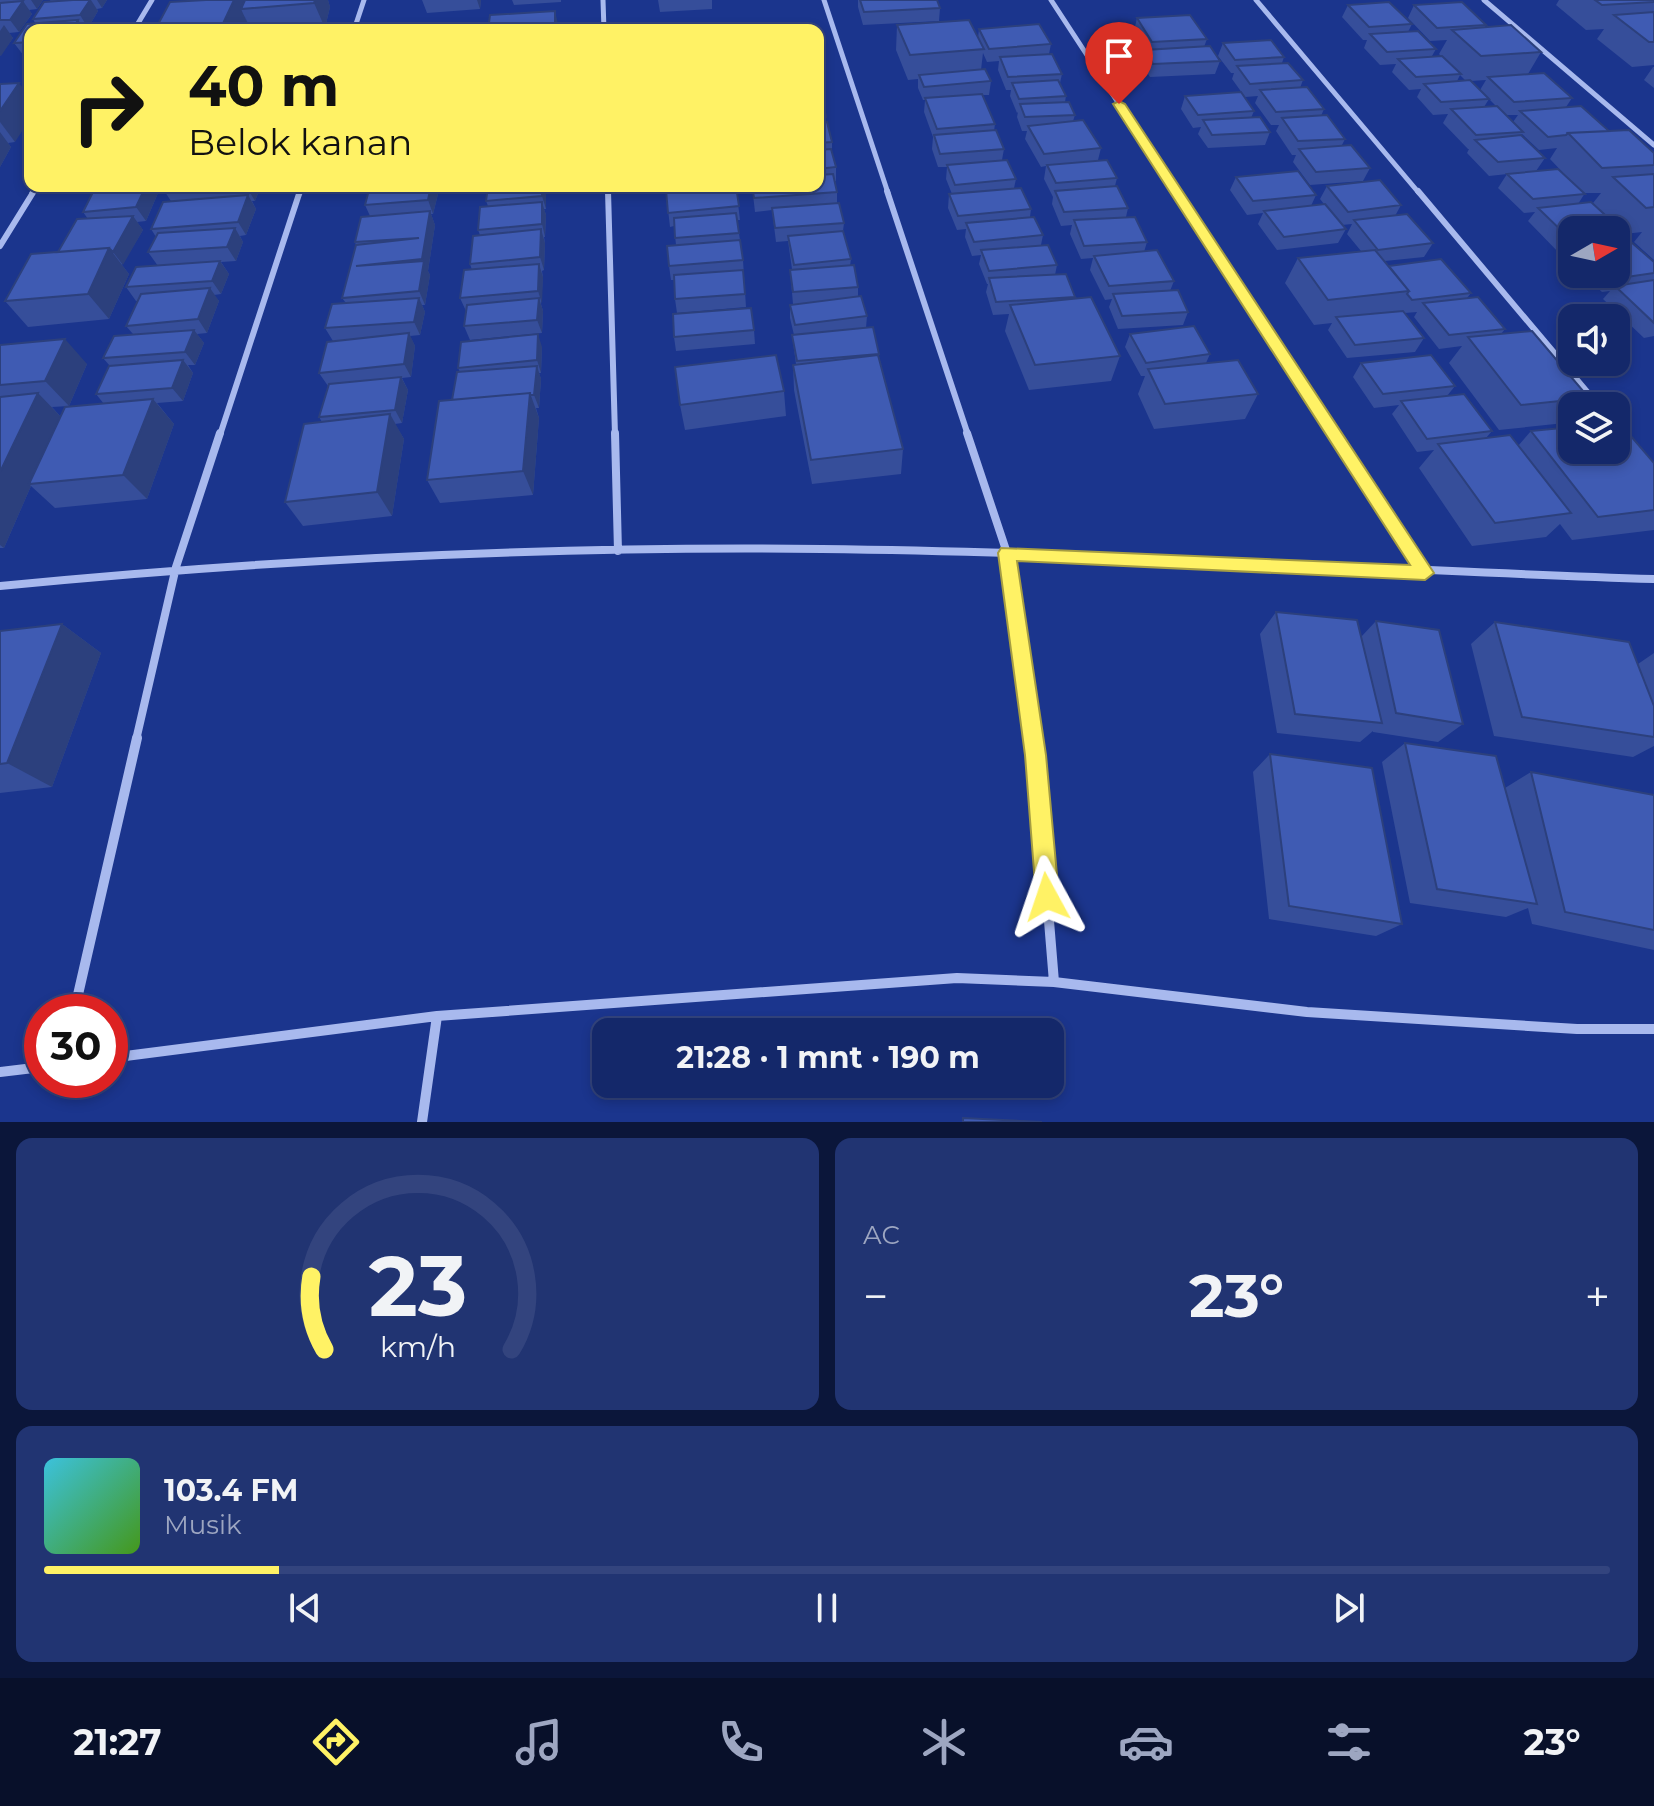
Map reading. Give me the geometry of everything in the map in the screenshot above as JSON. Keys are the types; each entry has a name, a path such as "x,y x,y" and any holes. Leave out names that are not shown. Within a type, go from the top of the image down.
{"street":[{"path":"138,24 152,0"},
{"path":"356,24 364,0"},
{"path":"603,0 604,24"},
{"path":"824,0 1007,553 1036,755 1054,982"},
{"path":"1051,0 1425,573"},
{"path":"1256,0 1587,392"},
{"path":"1484,0 1654,145"},
{"path":"0,246 33,192"},
{"path":"78,994 176,567 300,192"},
{"path":"608,192 618,551"},
{"path":"0,586 176,567 418,555 821,549 1007,553 1425,573 1654,579"},
{"path":"128,1056 437,1016 957,978 1054,982 1307,1012 1577,1029 1654,1029"},
{"path":"422,1122 437,1016"},
{"path":"0,1072 24,1069"}],"building":[{"path":"90,0 80,15 33,19 44,2"},
{"path":"234,0 223,24 158,24 170,2"},
{"path":"245,0 315,0 314,3 241,9"},
{"path":"860,0 937,0 940,8 864,12"},
{"path":"1595,0 1654,0 1654,2 1602,5"},
{"path":"23,1 10,20 0,20 0,3"},
{"path":"1389,2 1412,24 1369,27 1348,5"},
{"path":"1462,2 1486,25 1437,28 1414,5"},
{"path":"555,11 555,24 489,24 490,15"},
{"path":"1654,12 1654,42 1649,42 1614,15"},
{"path":"1190,15 1207,39 1152,42 1137,18"},
{"path":"78,20 76,24 27,24"},
{"path":"969,20 984,49 910,55 897,25"},
{"path":"1039,24 1051,44 989,49 979,29"},
{"path":"1511,25 1541,52 1481,56 1452,30"},
{"path":"24,28 24,42 14,43"},
{"path":"1418,31 1436,49 1387,52 1370,34"},
{"path":"1271,40 1284,57 1235,60 1223,43"},
{"path":"1210,46 1220,61 1153,64 1145,50"},
{"path":"1052,54 1062,74 1008,77 1000,57"},
{"path":"1442,56 1461,74 1416,77 1398,59"},
{"path":"1288,63 1303,80 1250,84 1237,66"},
{"path":"985,69 991,81 924,87 919,75"},
{"path":"1544,73 1572,98 1514,102 1488,77"},
{"path":"1058,80 1066,96 1019,99 1012,83"},
{"path":"1470,80 1489,99 1441,102 1424,84"},
{"path":"19,83 0,111 0,84"},
{"path":"1307,87 1324,109 1276,112 1260,90"},
{"path":"1241,92 1254,111 1198,115 1185,96"},
{"path":"982,94 995,124 937,129 925,98"},
{"path":"1069,102 1075,115 1025,117 1020,104"},
{"path":"1497,106 1523,132 1476,135 1451,109"},
{"path":"1581,106 1609,131 1548,137 1520,111"},
{"path":"1327,115 1345,139 1298,141 1282,118"},
{"path":"1260,117 1270,132 1212,135 1203,120"},
{"path":"1083,120 1101,148 1044,154 1028,126"},
{"path":"824,122 827,122 832,142 824,143"},
{"path":"996,130 1004,149 940,154 934,135"},
{"path":"1629,130 1654,153 1654,165 1602,168 1568,133"},
{"path":"1521,135 1545,158 1498,162 1475,140"},
{"path":"1351,145 1370,168 1316,172 1299,149"},
{"path":"831,149 836,167 824,168 824,150"},
{"path":"1007,160 1016,179 955,185 947,165"},
{"path":"1107,160 1117,178 1056,183 1047,165"},
{"path":"1558,169 1585,194 1533,199 1507,174"},
{"path":"1298,171 1316,195 1253,201 1236,177"},
{"path":"833,174 837,192 754,198 753,192 824,192 824,175"},
{"path":"1654,174 1654,207 1646,208 1613,177"},
{"path":"1380,180 1401,205 1348,212 1327,186"},
{"path":"1117,186 1128,208 1064,212 1055,191"},
{"path":"1021,188 1031,209 958,216 949,194"},
{"path":"93,192 143,192 136,207 83,212"},
{"path":"368,192 430,192 428,200 365,205"},
{"path":"487,192 542,192 542,196 486,201"},
{"path":"666,192 737,192 739,206 668,213"},
{"path":"248,195 238,222 151,229 163,202"},
{"path":"542,202 542,224 478,230 480,207"},
{"path":"1591,202 1606,216 1558,216 1558,227 1538,208"},
{"path":"839,203 844,223 775,228 772,208"},
{"path":"1325,204 1346,229 1284,237 1264,211"},
{"path":"430,211 422,259 356,266 424,261 419,291 342,298 356,245 419,238 355,242 361,217"},
{"path":"736,213 739,233 675,238 674,218"},
{"path":"1407,214 1433,243 1378,250 1354,220"},
{"path":"133,216 113,252 109,248 58,252 77,219"},
{"path":"1034,217 1043,235 974,242 966,223"},
{"path":"1135,217 1147,242 1084,246 1074,220"},
{"path":"235,228 227,247 148,252 158,233"},
{"path":"541,229 540,257 470,264 473,236"},
{"path":"843,231 851,259 794,265 788,236"},
{"path":"740,240 743,260 669,266 667,246"},
{"path":"1630,242 1654,262 1654,273 1630,277"},
{"path":"1048,245 1057,265 989,271 981,250"},
{"path":"109,248 88,294 5,301 31,254"},
{"path":"1157,250 1174,281 1109,286 1094,256"},
{"path":"1375,250 1409,291 1328,300 1298,258"},
{"path":"1441,259 1471,293 1412,300 1407,294 1409,291 1389,266"},
{"path":"220,261 212,281 126,287 136,267"},
{"path":"539,264 538,291 460,298 464,270"},
{"path":"854,265 858,287 793,292 790,270"},
{"path":"743,270 745,294 675,299 674,275"},
{"path":"1066,274 1075,297 996,302 989,278"},
{"path":"1654,280 1654,323 1617,288 1630,288 1630,284"},
{"path":"210,288 198,319 126,326 141,294"},
{"path":"1178,290 1188,312 1122,316 1113,294"},
{"path":"861,296 867,316 795,325 790,305"},
{"path":"1091,297 1120,356 1035,365 1010,305"},
{"path":"1478,297 1505,329 1449,335 1423,303"},
{"path":"419,298 414,322 325,328 332,304"},
{"path":"539,298 537,320 464,326 467,305"},
{"path":"751,308 754,330 674,337 673,314"},
{"path":"1403,311 1424,338 1355,345 1336,317"},
{"path":"1194,326 1210,354 1146,363 1130,334"},
{"path":"873,327 879,354 797,361 792,335"},
{"path":"194,330 185,352 103,358 114,336"},
{"path":"1532,331 1558,362 1558,376 1570,376 1584,392 1558,392 1558,401 1521,405 1468,337"},
{"path":"409,333 404,364 319,373 327,342"},
{"path":"538,334 537,360 458,368 461,342"},
{"path":"65,339 45,381 0,385 0,345"},
{"path":"776,355 784,391 680,405 675,367"},
{"path":"878,355 903,449 811,460 793,365"},
{"path":"1431,355 1455,386 1383,394 1361,363"},
{"path":"183,360 172,388 96,394 109,366"},
{"path":"1238,360 1258,394 1165,404 1148,369"},
{"path":"537,366 534,395 452,400 457,372"},
{"path":"401,377 395,410 319,417 329,384"},
{"path":"38,393 0,472 0,397"},
{"path":"530,393 523,471 427,480 439,401"},
{"path":"1464,394 1492,431 1427,439 1401,401"},
{"path":"153,399 123,475 29,484 65,407"},
{"path":"390,414 377,492 285,502 304,424"},
{"path":"1558,428 1558,464 1630,464 1630,435 1654,463 1654,510 1598,517 1531,431"},
{"path":"1510,435 1571,513 1495,523 1438,444"},
{"path":"1276,612 1357,620 1382,723 1295,714"},
{"path":"1376,621 1439,630 1463,724 1396,713"},
{"path":"1495,622 1629,642 1654,706 1654,737 1522,717"},
{"path":"62,624 7,763 0,764 0,631"},
{"path":"1405,743 1496,756 1537,904 1437,889"},
{"path":"1270,754 1372,768 1402,924 1289,906"},
{"path":"1531,772 1654,795 1654,930 1565,912"},
{"path":"963,1118 1042,1122 963,1122"}],"route":[{"path":"1047,897 1036,755 1007,553 1425,573 1119,104"}]}
